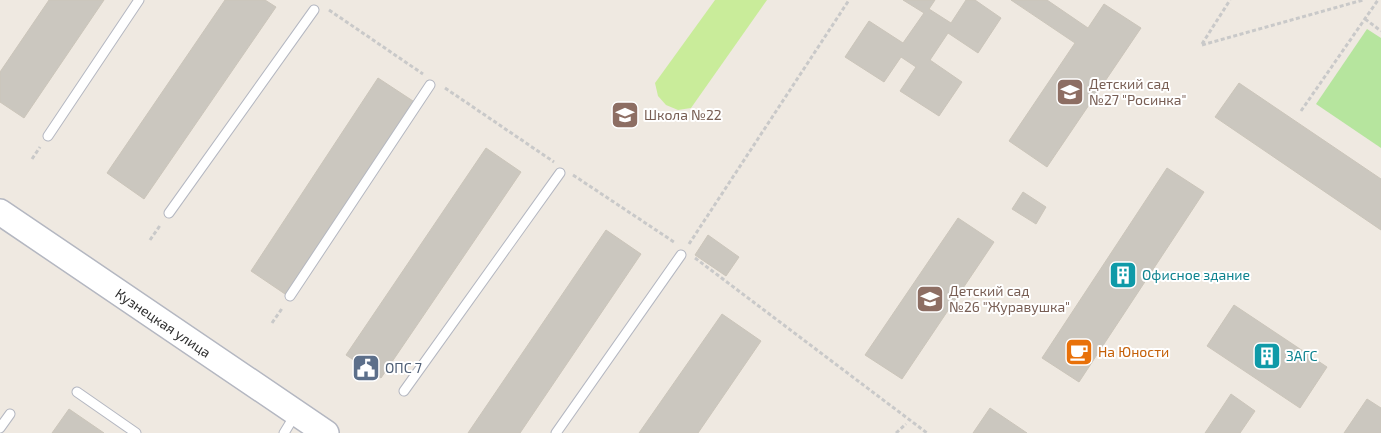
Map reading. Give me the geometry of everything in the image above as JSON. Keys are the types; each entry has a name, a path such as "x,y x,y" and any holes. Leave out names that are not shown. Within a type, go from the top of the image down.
{"main road":[{"name":"Кузнецкая улица","path":"0,212 291,423 326,433"}],"lane":[{"path":"48,136 139,0"},
{"path":"169,213 318,8"},
{"path":"290,296 432,82"},
{"path":"404,391 564,171"},
{"path":"556,433 683,252"},
{"path":"77,392 136,433"},
{"path":"0,428 10,414"}],"path":[{"path":"683,252 849,0"},
{"path":"1230,0 1202,45 1363,0"},
{"path":"1300,111 1378,0"},
{"path":"318,8 432,82 683,252 927,433"},
{"path":"1365,19 1381,30"},
{"path":"150,240 169,213"},
{"path":"896,433 906,424"}],"green space":[{"path":"715,0 767,0 691,108 678,110 666,105 658,96 655,83"},
{"path":"1367,29 1381,38 1381,148 1316,104"}],"building":[{"path":"49,0 104,0 24,118 0,102 0,72"},
{"path":"225,0 265,0 276,7 144,199 107,173"},
{"path":"903,0 935,0 929,9 951,23 966,0 975,0 1001,18 978,53 948,33 930,60 962,82 939,116 900,91 916,67 901,57 884,82 845,57 869,21 903,43 924,13"},
{"name":"Детский сад №27 \"Росинка\"","path":"1011,0 1047,0 1088,28 1104,4 1141,28 1047,167 1009,141 1075,43"},
{"path":"378,78 413,101 285,294 251,271"},
{"path":"1239,83 1381,179 1381,230 1215,117"},
{"path":"486,148 521,172 381,378 346,355"},
{"name":"Офисное здание","path":"1167,168 1204,192 1079,382 1042,358"},
{"path":"1023,192 1046,207 1036,224 1012,209"},
{"name":"Детский сад №26 \"Журавушка\"","path":"958,218 994,242 902,379 865,355"},
{"path":"606,230 641,254 520,433 468,433"},
{"path":"708,235 739,257 726,276 695,255"},
{"name":"ЗАГС","path":"1234,305 1327,367 1300,408 1207,346"},
{"path":"722,314 761,341 698,433 639,433"},
{"path":"1231,394 1255,411 1240,433 1205,433"},
{"path":"1367,399 1381,408 1381,433 1344,433"},
{"path":"990,408 1027,433 973,433"},
{"path":"69,409 104,433 52,433"}],"place":[{"name":"Детский сад №27 \"Росинка\"","path":"1070,92"},
{"name":"Школа №22","path":"625,115"},
{"name":"Офисное здание","path":"1123,275"},
{"name":"Детский сад №26 \"Журавушка\"","path":"930,299"},
{"name":"На Юности","path":"1079,352"},
{"name":"ЗАГС","path":"1267,356"},
{"name":"ОПС 7","path":"366,368"}]}
